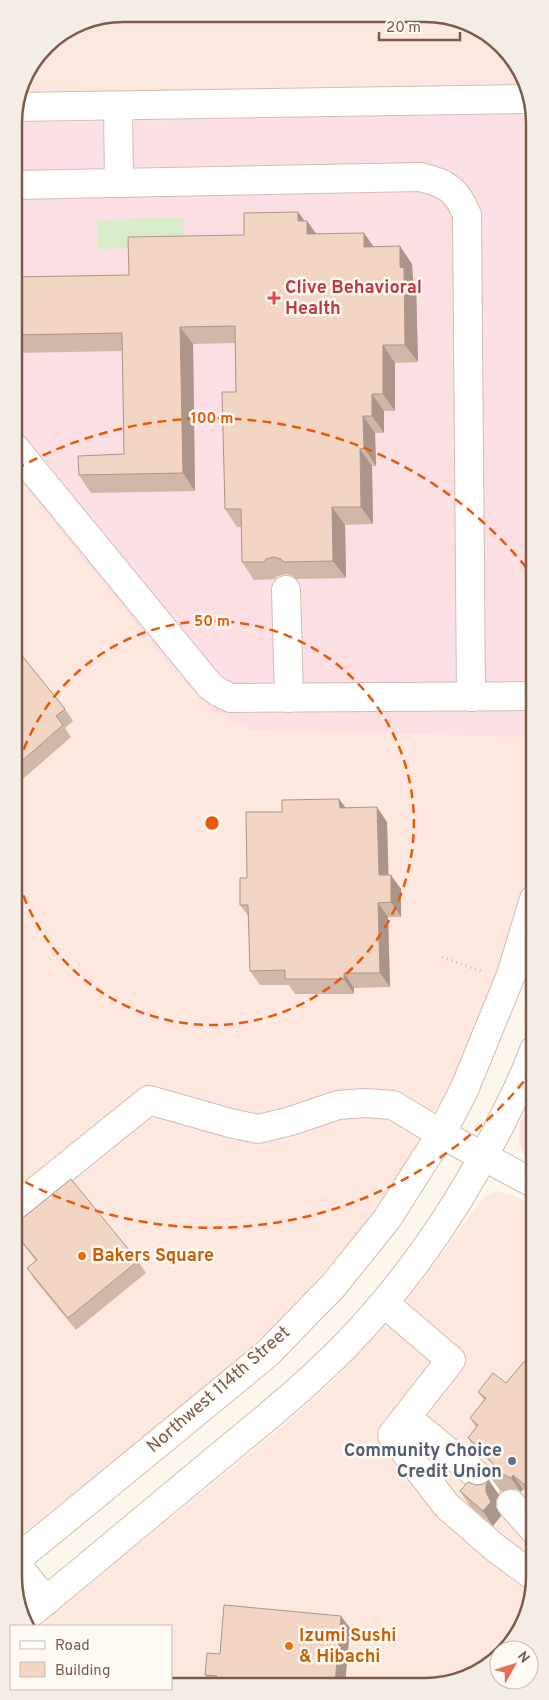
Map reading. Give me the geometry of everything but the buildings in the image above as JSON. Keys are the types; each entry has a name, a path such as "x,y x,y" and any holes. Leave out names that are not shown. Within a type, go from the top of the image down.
{"street":[{"path":"24,107 524,99"},
{"path":"118,106 119,182"},
{"path":"23,184 420,177 449,187 461,199 467,215 472,697"},
{"path":"23,458 210,686 220,693 231,698 526,696"},
{"path":"286,590 289,698"},
{"name":"Northwest 114th Street","path":"22,1555 274,1347 333,1286 387,1219 441,1134 464,1090 511,975 526,925"},
{"path":"22,1578 36,1609 295,1394 346,1345 384,1302 425,1250 461,1196 484,1157 526,1072"},
{"path":"22,1202 149,1100 230,1123 258,1128 290,1121 338,1105 364,1103 393,1105 441,1134 526,1180"},
{"path":"384,1302 451,1360 392,1434 447,1506 494,1547 526,1571"},
{"path":"406,1417 488,1484"},
{"path":"511,1504 526,1521"}],"path":[{"path":"442,957 483,972"}],"shaded area":[{"path":"426,22 445,24 482,39 497,52 510,67 516,79 526,110 526,886 507,954 451,1083 404,1166 360,1231 295,1305 237,1361 22,1534 24,104 30,85 39,67 52,52 62,43 85,30 110,23"},
{"name":"Clive Behavioral Health","path":"516,114 526,115 526,737 251,730 213,712 170,666 23,485 23,122"},
{"path":"526,1110 526,1157 519,1140 520,1123"},
{"path":"497,1191 513,1195 526,1202 525,1596 519,1615 510,1633 504,1640 489,1640 489,1655 487,1657 458,1672 445,1676 426,1678 172,1678 172,1625 40,1625 284,1425 333,1381 415,1289 485,1196"}],"green space":[{"path":"184,217 184,248 98,249 97,220"}],"place":[{"name":"Clive Behavioral Health","path":"274,298"},
{"name":"Bakers Square","path":"82,1256"},
{"name":"Community Choice Credit Union","path":"512,1461"},
{"name":"Izumi Sushi & Hibachi","path":"289,1646"}]}
